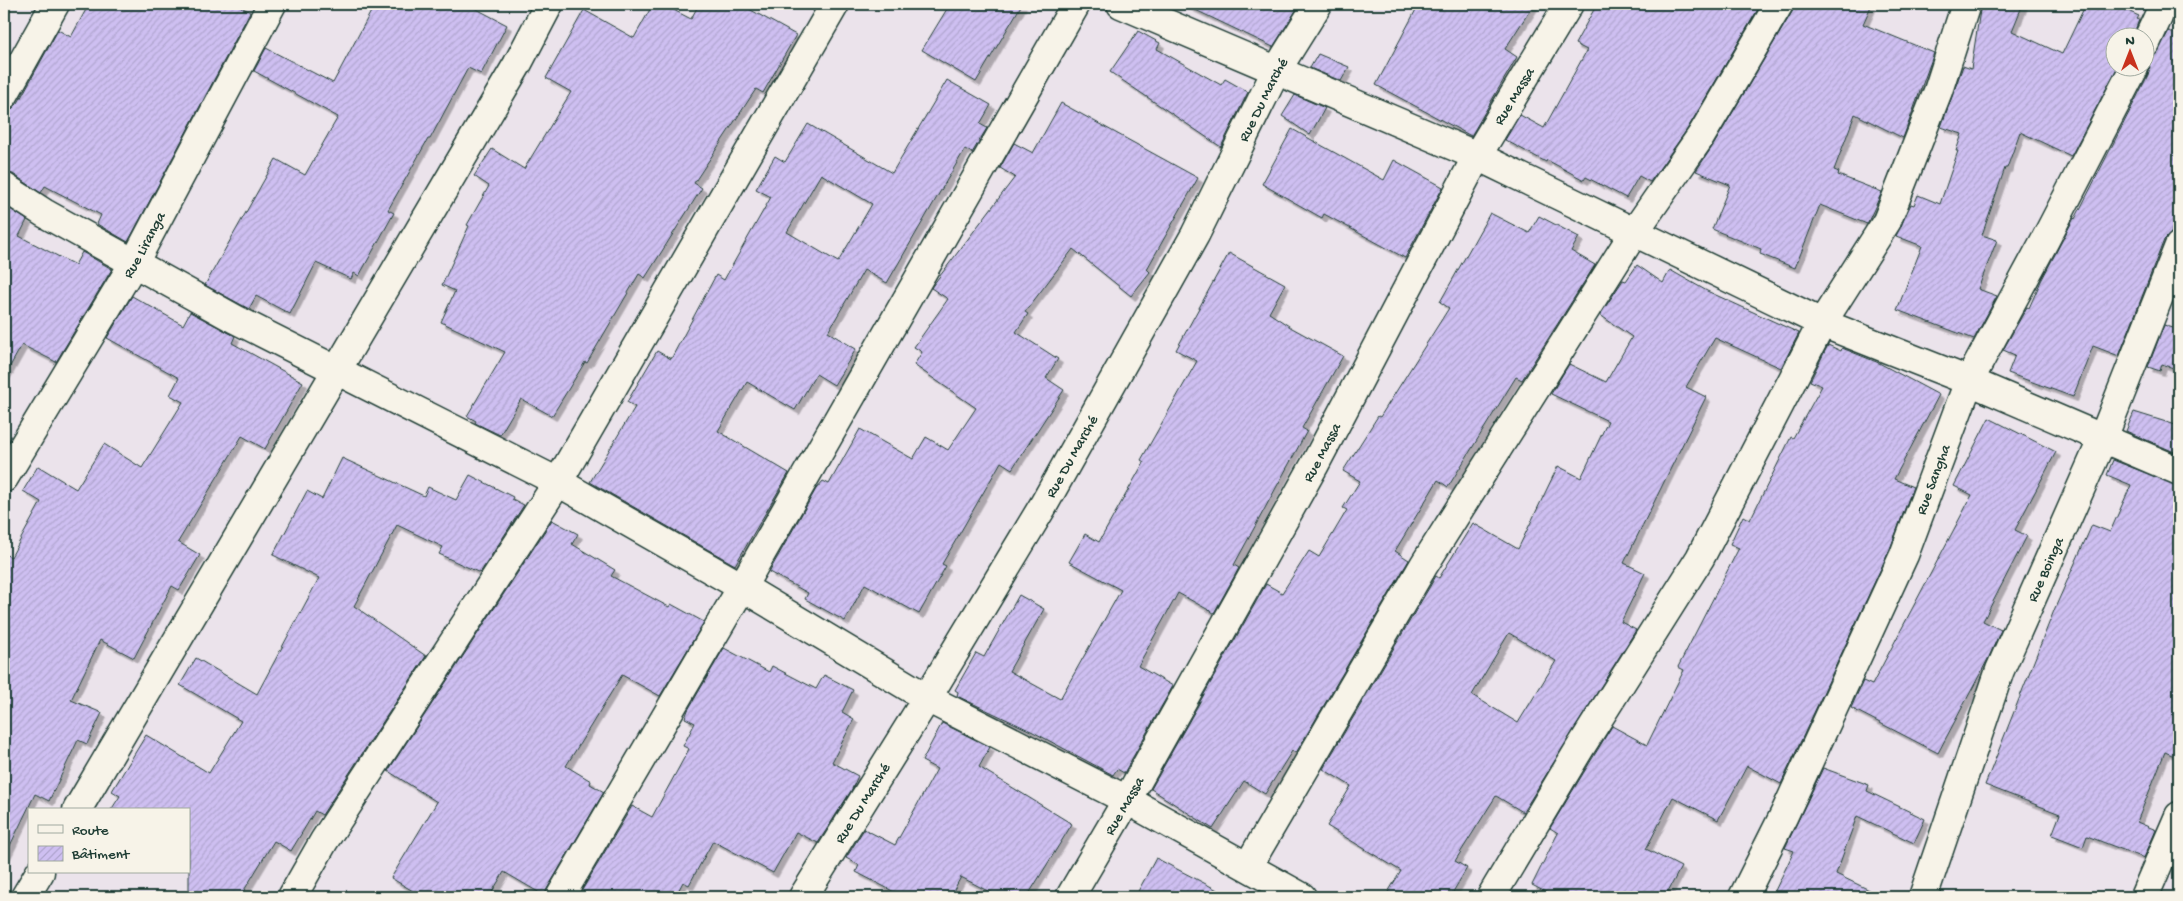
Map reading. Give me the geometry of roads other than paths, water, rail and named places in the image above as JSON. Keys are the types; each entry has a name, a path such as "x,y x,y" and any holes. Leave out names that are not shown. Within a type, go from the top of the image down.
{"street":[{"path":"4,95 55,4"},
{"name":"Rue Liranga","path":"4,478 134,263 272,4"},
{"path":"78,808 517,65 549,4"},
{"path":"292,897 324,842 558,482 835,4"},
{"path":"560,897 742,587 1076,4"},
{"path":"1121,4 1477,156 1822,323 1969,381 2179,472"},
{"name":"Rue Du Marché","path":"803,897 927,698 1043,506 1195,235 1276,71 1318,4"},
{"name":"Rue Massa","path":"1070,897 1127,800 1314,466 1477,156 1568,4"},
{"path":"1248,866 1424,565 1635,231 1700,136 1779,4"},
{"path":"1491,897 1580,748 1700,558 1822,323 1887,221 1938,91 1966,4"},
{"path":"2153,28 2164,4"},
{"name":"Rue Sangha","path":"1743,897 1784,815 1904,555 1969,381 2050,231 2129,78"},
{"path":"4,187 44,213 235,319 558,482 742,587 927,698 1127,800 1302,897"},
{"name":"Rue Boinga","path":"1923,897 2000,670 2103,438 2179,246"},
{"path":"2144,897 2179,816"},
{"path":"25,897 39,874"}]}
